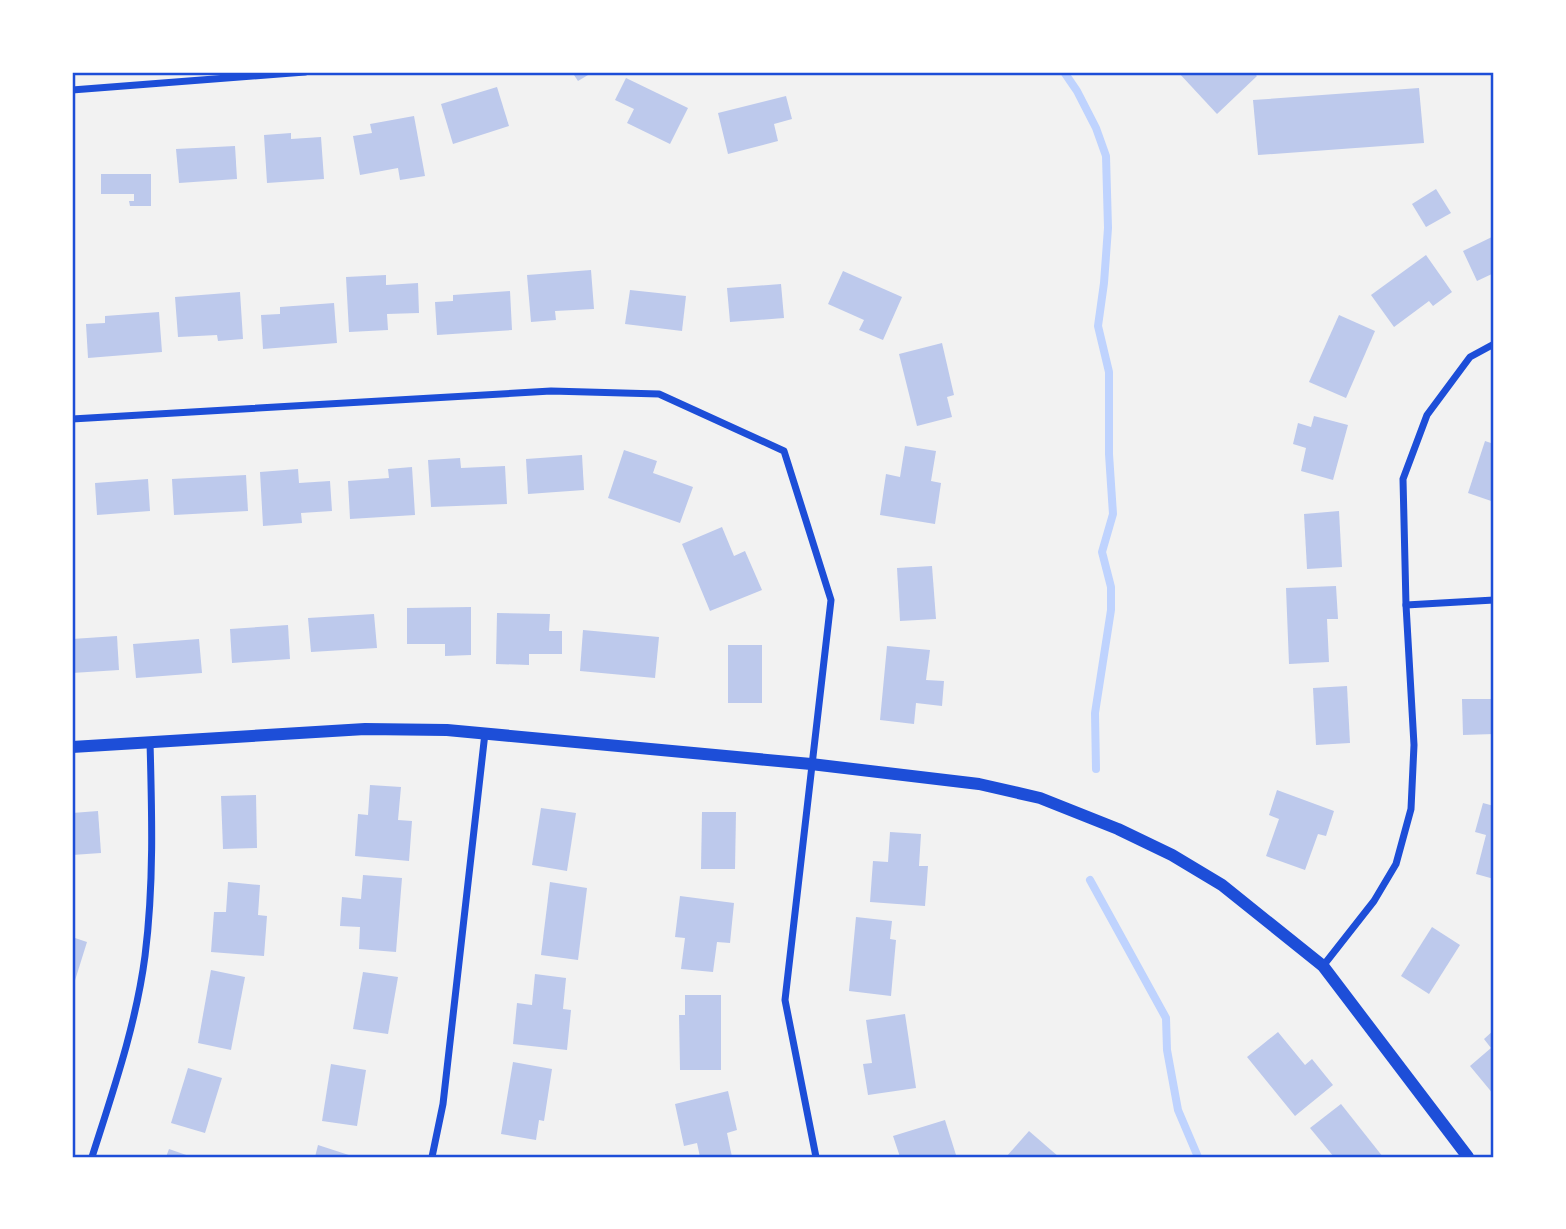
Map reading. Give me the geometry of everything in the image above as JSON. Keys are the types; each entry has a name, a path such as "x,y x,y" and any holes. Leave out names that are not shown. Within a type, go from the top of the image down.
{"street":[{"path":"72,90 305,72"},
{"path":"1323,966 1374,901 1396,864 1411,810 1414,745 1406,605 1403,479 1427,415 1470,357 1494,344"},
{"path":"72,419 551,391 659,394 784,451 831,600 785,1000 816,1157"},
{"path":"1406,605 1494,600"},
{"path":"72,747 365,729 485,733 811,764 979,784 1040,799 1118,829 1172,855 1222,885 1323,966 1468,1157"},
{"path":"432,1157 443,1104 485,733"},
{"path":"92,1157 127,1049 145,957 153,849 150,742"}],"building":[{"path":"572,72 593,72 578,81"},
{"path":"1178,72 1253,72 1257,76 1217,114"},
{"path":"626,78 688,108 670,144 627,123 634,109 615,100"},
{"path":"497,87 509,126 453,144 441,104"},
{"path":"1419,88 1424,143 1258,155 1253,100"},
{"path":"786,96 792,119 774,124 778,141 728,154 718,113"},
{"path":"414,116 425,176 400,180 398,168 360,175 353,136 372,133 370,124"},
{"path":"291,133 291,139 321,137 324,179 267,183 264,135"},
{"path":"235,146 237,179 179,183 176,149"},
{"path":"101,174 151,174 151,206 130,206 129,201 134,201 134,194 101,194"},
{"path":"1436,189 1451,213 1426,227 1412,204"},
{"path":"1494,236 1494,273 1477,281 1463,251"},
{"path":"1426,255 1452,292 1433,306 1429,301 1394,327 1371,295"},
{"path":"591,270 594,309 555,311 556,320 531,322 527,275"},
{"path":"843,271 902,297 883,340 859,330 864,320 828,304"},
{"path":"386,275 386,285 418,283 419,313 387,314 388,330 349,332 346,277"},
{"path":"781,284 784,318 730,322 727,288"},
{"path":"630,290 686,296 682,331 625,324"},
{"path":"510,291 512,330 437,335 435,302 453,301 453,295"},
{"path":"240,292 243,339 218,341 217,335 178,337 175,297"},
{"path":"334,303 337,343 263,349 261,315 280,314 280,307"},
{"path":"159,312 162,352 88,358 86,324 105,323 105,316"},
{"path":"1339,315 1375,331 1346,398 1309,382"},
{"path":"942,343 954,395 947,397 952,417 917,426 899,354"},
{"path":"1314,416 1348,425 1333,480 1301,471 1306,448 1293,444 1298,423 1311,427"},
{"path":"1485,441 1494,444 1494,502 1468,493"},
{"path":"905,446 936,451 931,481 941,483 935,524 880,515 886,474 900,477"},
{"path":"624,450 657,461 653,473 693,487 680,523 608,498"},
{"path":"582,455 584,490 528,494 526,459"},
{"path":"460,458 461,468 505,466 507,504 431,507 428,460"},
{"path":"412,467 415,515 350,519 348,481 389,478 388,469"},
{"path":"298,469 299,483 330,481 332,511 301,513 302,523 263,526 260,472"},
{"path":"246,475 248,511 174,515 172,479"},
{"path":"148,479 150,511 97,515 95,483"},
{"path":"1339,511 1342,567 1307,569 1304,514"},
{"path":"722,527 734,556 745,551 762,590 710,611 682,544"},
{"path":"932,566 936,619 900,621 897,568"},
{"path":"1336,586 1338,619 1327,619 1329,662 1289,664 1286,588"},
{"path":"471,607 471,655 445,656 445,644 407,644 407,608"},
{"path":"497,613 550,614 549,631 562,631 562,654 529,654 529,665 496,664"},
{"path":"374,614 377,648 311,652 308,618"},
{"path":"288,625 290,659 232,663 230,629"},
{"path":"583,630 659,637 655,678 580,671"},
{"path":"117,636 119,670 72,673 72,639"},
{"path":"199,639 202,673 136,678 133,644"},
{"path":"728,645 762,645 762,703 728,703"},
{"path":"887,646 930,650 926,680 944,681 942,706 916,703 914,724 880,720"},
{"path":"1347,686 1350,743 1316,745 1313,688"},
{"path":"1462,699 1494,699 1494,734 1463,735"},
{"path":"370,785 401,787 398,820 412,821 409,861 355,856 358,814 368,815"},
{"path":"1277,790 1334,811 1326,836 1318,834 1305,870 1266,856 1279,819 1269,815"},
{"path":"256,795 257,848 223,849 221,796"},
{"path":"1483,803 1494,806 1494,879 1476,874 1486,835 1475,832"},
{"path":"541,808 576,813 567,871 532,865"},
{"path":"98,811 101,853 72,855 72,813"},
{"path":"702,812 736,812 735,869 701,869"},
{"path":"890,832 921,834 919,866 928,866 925,906 870,902 873,861 888,862"},
{"path":"363,875 402,878 396,952 359,949 360,927 340,926 342,897 361,899"},
{"path":"228,882 260,885 258,915 267,916 264,956 211,952 214,912 226,912"},
{"path":"550,882 587,888 578,960 541,955"},
{"path":"680,896 734,903 730,943 717,942 713,972 681,969 685,938 675,937"},
{"path":"856,917 892,921 890,939 896,940 891,996 849,991"},
{"path":"1432,927 1460,945 1429,994 1401,976"},
{"path":"72,937 87,942 72,990"},
{"path":"211,970 245,977 231,1050 198,1043"},
{"path":"363,972 398,977 388,1034 353,1029"},
{"path":"535,974 566,978 563,1009 571,1010 567,1050 513,1044 517,1003 532,1005"},
{"path":"685,995 721,995 721,1070 680,1070 679,1015 685,1015"},
{"path":"905,1014 916,1088 868,1095 863,1064 872,1063 866,1020"},
{"path":"1494,1030 1494,1095 1470,1066 1491,1048 1484,1039"},
{"path":"1278,1032 1305,1065 1312,1059 1333,1085 1295,1116 1247,1057"},
{"path":"513,1062 552,1069 544,1121 539,1120 536,1140 501,1134"},
{"path":"331,1064 366,1070 357,1126 322,1121"},
{"path":"188,1068 222,1078 205,1133 171,1123"},
{"path":"728,1091 737,1130 727,1133 732,1157 700,1157 697,1143 684,1146 675,1104"},
{"path":"1341,1104 1383,1157 1334,1157 1310,1128"},
{"path":"945,1120 956,1155 900,1157 893,1136"},
{"path":"1029,1131 1059,1157 1006,1157"},
{"path":"318,1145 355,1157 315,1157"},
{"path":"169,1149 192,1157 166,1157"}],"waterway":[{"path":"1064,72 1096,128 1106,156 1108,228 1098,326 1109,372 1109,454 1113,514 1102,552 1111,587 1111,610 1095,713 1096,769"},
{"path":"1090,880 1166,1018 1167,1050 1178,1110 1198,1157"}]}
